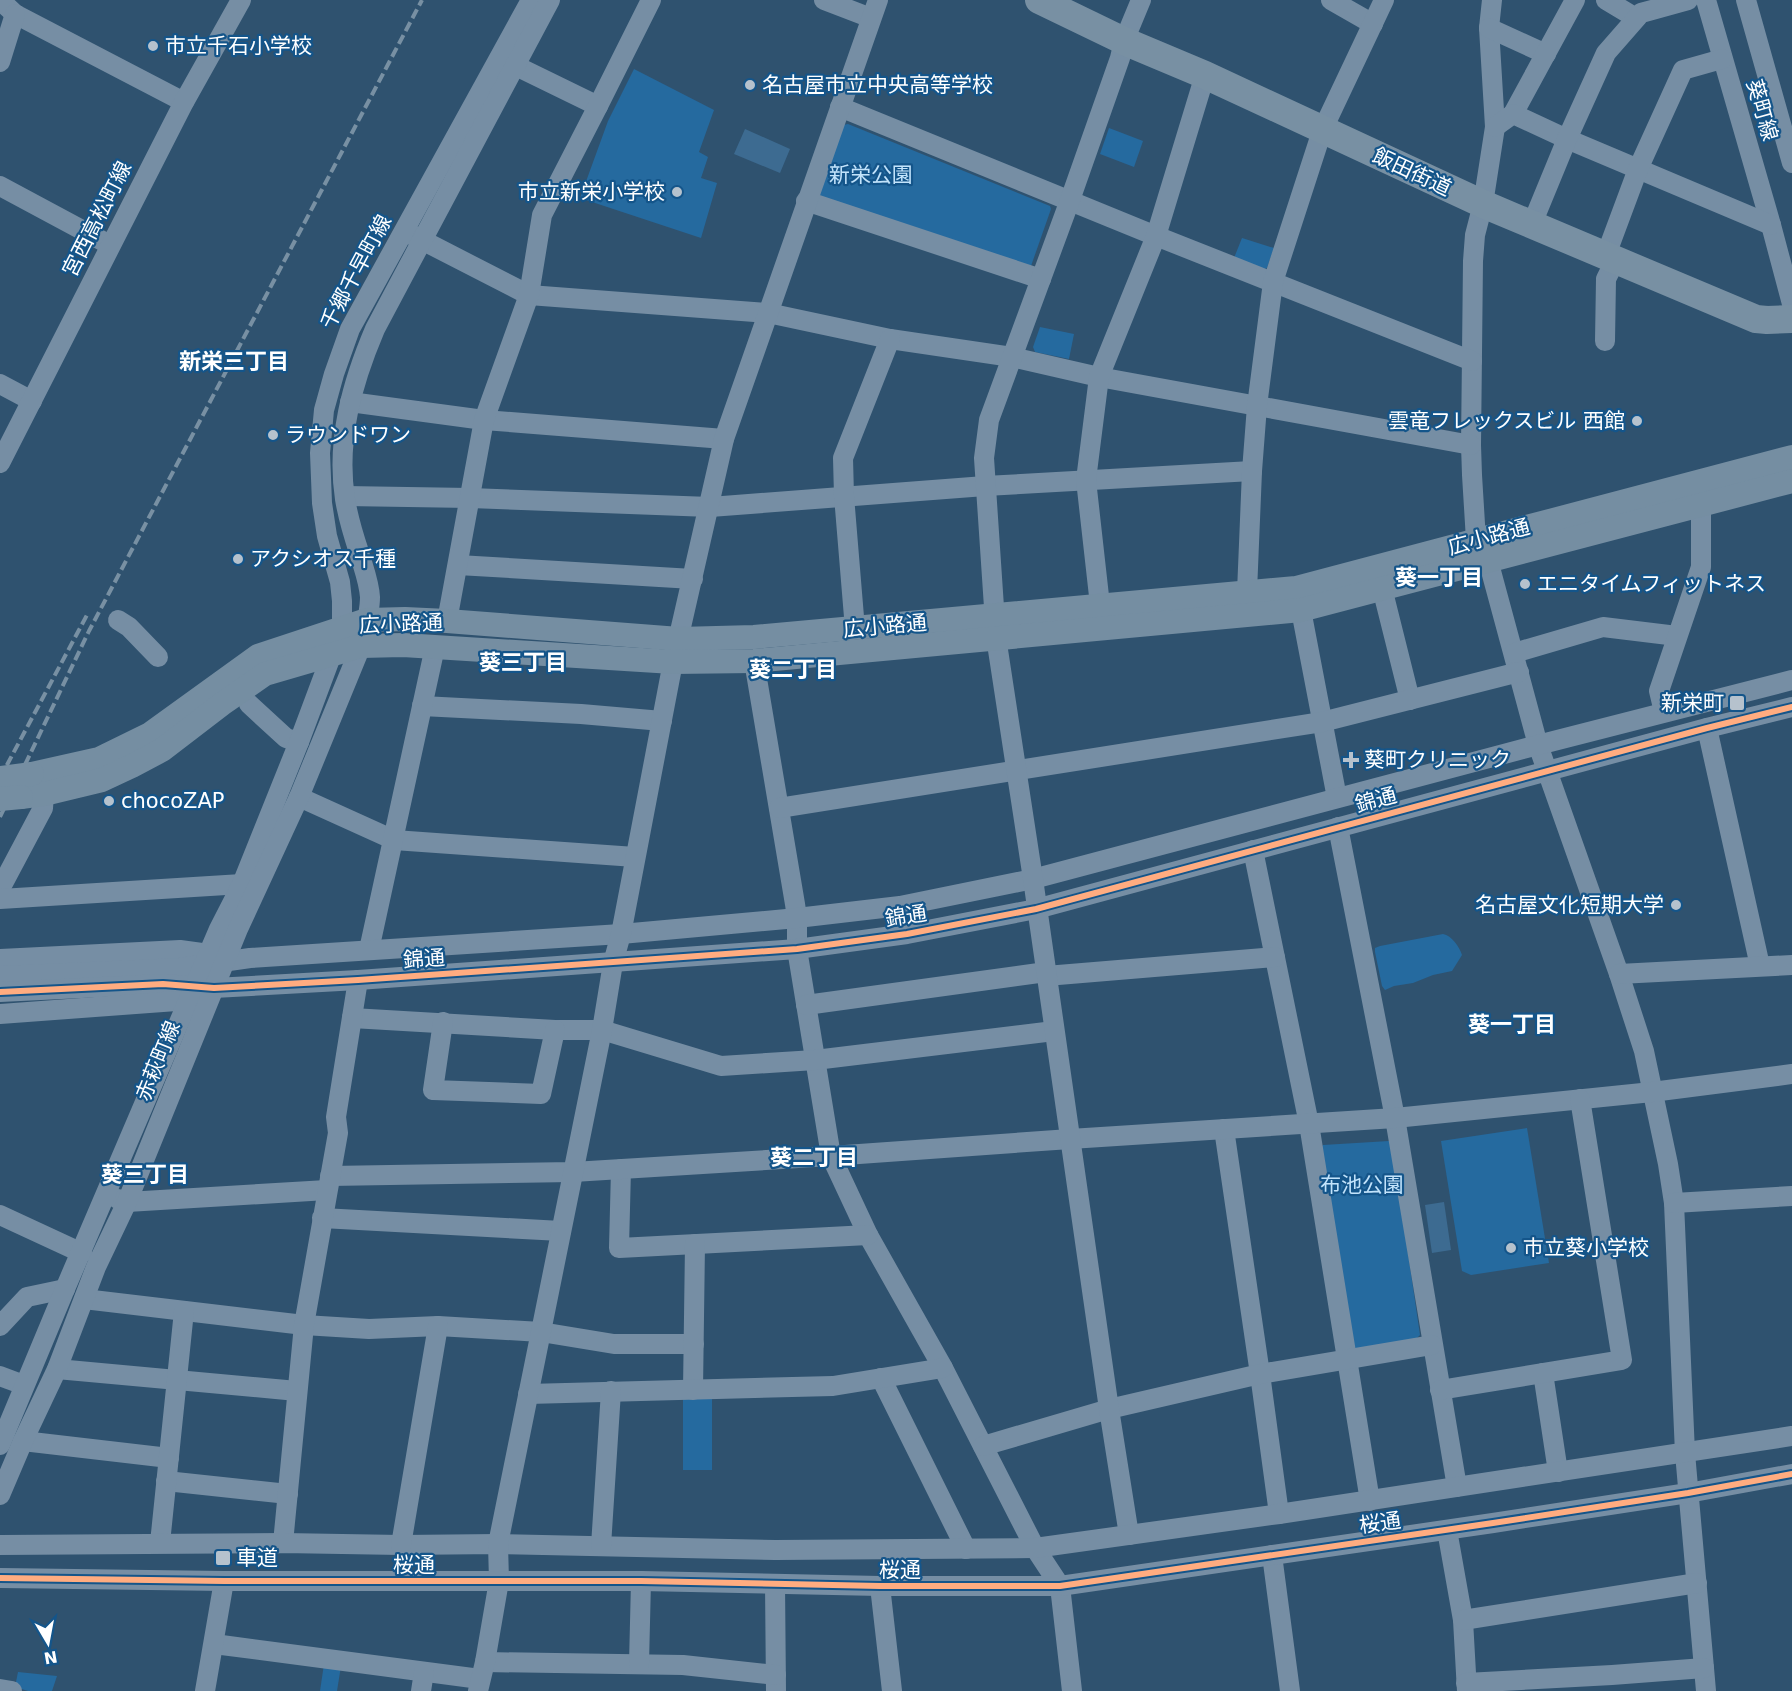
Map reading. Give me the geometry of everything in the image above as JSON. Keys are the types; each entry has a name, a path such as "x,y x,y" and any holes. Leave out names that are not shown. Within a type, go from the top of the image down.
{"highway":[{"name":"飯田街道","path":"1039,0 1483,204 1756,319 1792,319"}],"main road":[{"name":"広小路通","path":"0,778 24,791 102,780 162,750 266,674 362,646 403,645 674,662 754,661 995,627 1100,605 1296,588 1792,458"},
{"name":"広小路通","path":"24,791 150,734 258,656 368,620 447,621 680,639 754,637 855,629 995,627 1301,610 1792,481"}],"street":[{"path":"0,0 15,14 184,102"},
{"name":"宮西高松町線","path":"0,463 184,102 241,0"},
{"name":"千郷千早町線","path":"362,646 370,598 367,577 350,524 342,463 344,431 360,366 375,329 550,0"},
{"path":"447,621 484,420 529,295 542,215 651,0"},
{"path":"481,1677 499,1581 498,1544 674,662 724,439 874,9 824,0"},
{"path":"1129,1535 995,627 984,458 989,420 1070,200 1124,41 1141,0"},
{"path":"1331,0 1373,24"},
{"path":"1247,592 1257,406 1272,282 1322,130 1384,0"},
{"path":"1492,0 1489,28 1495,127 1483,204 1475,235 1473,261 1471,445 1476,540 1488,560 1539,745 1644,1051 1668,1164 1674,1203 1685,1453 1706,1691"},
{"path":"1495,127 1513,114 1575,0"},
{"path":"1606,0 1636,18"},
{"path":"1532,224 1606,52 1641,14 1688,0"},
{"name":"葵町線","path":"1706,0 1792,304"},
{"name":"葵町線","path":"1746,0 1792,163"},
{"name":"千郷千早町線","path":"334,654 342,627 342,601 340,582 327,536 321,503 320,453 324,410 334,374 350,329 529,1"},
{"path":"0,62 15,14"},
{"path":"1489,28 1546,54"},
{"path":"1605,341 1606,279 1638,169 1683,70 1722,59"},
{"path":"516,66 598,106"},
{"path":"1100,605 1086,480 1099,377 1156,236 1205,75"},
{"path":"840,107 1156,236 1472,361"},
{"path":"1513,114 1771,225"},
{"path":"0,186 110,245"},
{"path":"806,201 1041,279"},
{"path":"404,231 529,295 768,313 890,339 1012,357 1099,377 1471,445"},
{"path":"855,629 843,458 890,339"},
{"path":"0,384 32,401"},
{"path":"350,402 484,420 724,439"},
{"path":"345,496 710,507 985,486 1252,471"},
{"path":"1664,712 1659,691 1701,567 1701,505"},
{"path":"458,566 693,579"},
{"path":"1382,588 1410,700"},
{"path":"1301,610 1337,798"},
{"path":"118,620 129,627 158,657"},
{"path":"779,808 1322,722 1410,700 1517,662 1603,627 1677,636"},
{"name":"赤萩町線","path":"213,960 259,882 299,797 362,646"},
{"path":"369,950 435,647"},
{"name":"赤萩町線","path":"0,1445 105,1195 200,991 334,654"},
{"path":"754,661 797,918 797,949 831,1156 868,1235 943,1368 1035,1548 1060,1586 1072,1691"},
{"name":"錦通","path":"0,992 180,968 213,960 621,934 900,906 1033,879 1792,680"},
{"path":"249,704 286,738 299,742"},
{"path":"422,706 581,714 662,721"},
{"name":"錦通","path":"0,976 102,979 163,984 200,991 797,949 907,934 1036,909 1792,707"},
{"path":"1707,728 1760,966"},
{"path":"0,889 43,808 24,791"},
{"path":"299,797 394,840 635,857"},
{"path":"1338,827 1395,1118 1457,1487"},
{"path":"1253,850 1308,1124 1370,1500"},
{"path":"0,899 242,884"},
{"path":"0,960 174,950 213,960"},
{"path":"806,1005 1046,974 1275,957"},
{"path":"1619,974 1792,965"},
{"path":"283,1543 304,1324 338,1133 336,1117 358,980"},
{"path":"0,1014 200,991"},
{"name":"赤萩町線","path":"0,1495 57,1369 96,1267 127,1202 200,991"},
{"path":"352,1018 555,1030 602,1030 721,1066 815,1060 1054,1031"},
{"path":"443,1022 433,1090 541,1094 555,1030"},
{"path":"105,1195 127,1202 329,1183 573,1172 1395,1118 1652,1092 1792,1074"},
{"path":"1440,1390 1622,1360 1580,1099"},
{"path":"1224,1130 1279,1514"},
{"path":"621,1169 619,1248 868,1235"},
{"path":"1674,1203 1792,1196"},
{"path":"0,1215 82,1252"},
{"path":"322,1218 561,1231"},
{"path":"693,1390 695,1244"},
{"path":"0,1326 27,1297 65,1289"},
{"path":"84,1299 304,1324 369,1329 438,1326 541,1332 614,1344 694,1344"},
{"path":"160,1543 184,1311"},
{"path":"400,1545 438,1326"},
{"path":"982,1446 1109,1409 1260,1374 1432,1345"},
{"path":"528,1394 833,1386 943,1368"},
{"path":"57,1369 297,1392"},
{"path":"1543,1373 1558,1472"},
{"path":"0,1376 24,1385"},
{"path":"881,1378 966,1549"},
{"path":"601,1546 611,1391"},
{"name":"桜通","path":"0,1545 283,1543 498,1544 775,1550 1035,1548 1279,1514 1792,1436"},
{"path":"23,1441 169,1458"},
{"name":"桜通","path":"1,1583 641,1581 880,1586 1060,1586 1447,1530 1688,1493 1792,1474"},
{"path":"166,1481 288,1494"},
{"path":"1447,1530 1463,1620 1467,1687 1611,1683 1704,1668"},
{"path":"1272,1556 1290,1691"},
{"path":"205,1691 224,1581"},
{"path":"639,1664 641,1581"},
{"path":"1463,1620 1697,1583"},
{"path":"214,1644 422,1681 639,1664 683,1665 776,1683 775,1584"},
{"path":"880,1586 892,1691"},
{"path":"0,1689 12,1691"}],"green space":[{"path":"634,69 714,110 699,152 708,157 701,178 717,183 701,238 580,198 608,121"},
{"name":"新栄公園","path":"848,124 1050,206 1051,209 1031,266 818,196 843,125"},
{"path":"1109,128 1143,141 1134,167 1100,154"},
{"path":"1242,238 1274,248 1267,268 1262,270 1234,258"},
{"path":"1040,327 1074,334 1069,359 1035,352 1033,347"},
{"path":"1443,934 1455,942 1462,955 1452,971 1385,990 1382,986 1375,948"},
{"path":"1527,1128 1549,1263 1471,1275 1462,1271 1441,1141"},
{"name":"布池公園","path":"1389,1141 1392,1144 1420,1335 1416,1339 1354,1350 1320,1148 1323,1145"},
{"path":"712,1396 712,1470 683,1470 683,1397"},
{"path":"324,1664 341,1666 337,1691 320,1691"},
{"path":"18,1672 57,1676 52,1691 28,1691 15,1687"}],"shaded area":[{"path":"745,129 790,149 780,173 734,154"},
{"path":"1444,1202 1451,1250 1432,1253 1425,1205"}],"railway":[{"path":"0,817 89,631 422,0"},
{"path":"0,778 87,615"}],"cycle path":[{"path":"0,992 163,984 214,988 358,980 797,949 907,934 1036,909 1792,707"},
{"path":"0,1578 224,1581 641,1581 880,1586 1060,1586 1493,1523 1688,1493 1792,1474"}],"place":[{"name":"市立千石小学校","path":"153,46"},
{"name":"名古屋市立中央高等学校","path":"750,85"},
{"name":"市立新栄小学校","path":"677,192"},
{"name":"雲竜フレックスビル 西館","path":"1637,421"},
{"name":"ラウンドワン","path":"273,435"},
{"name":"アクシオス千種","path":"238,559"},
{"name":"エニタイムフィットネス","path":"1525,584"},
{"name":"新栄町","path":"1737,703"},
{"name":"葵町クリニック","path":"1351,760"},
{"name":"chocoZAP","path":"109,801"},
{"name":"名古屋文化短期大学","path":"1676,905"},
{"name":"市立葵小学校","path":"1511,1248"},
{"name":"車道","path":"223,1558"}],"district":[{"name":"新栄三丁目","path":"234,361"},
{"name":"葵一丁目","path":"1439,577"},
{"name":"葵三丁目","path":"523,662"},
{"name":"葵二丁目","path":"793,669"},
{"name":"葵一丁目","path":"1512,1024"},
{"name":"葵二丁目","path":"814,1157"},
{"name":"葵三丁目","path":"145,1174"}]}
